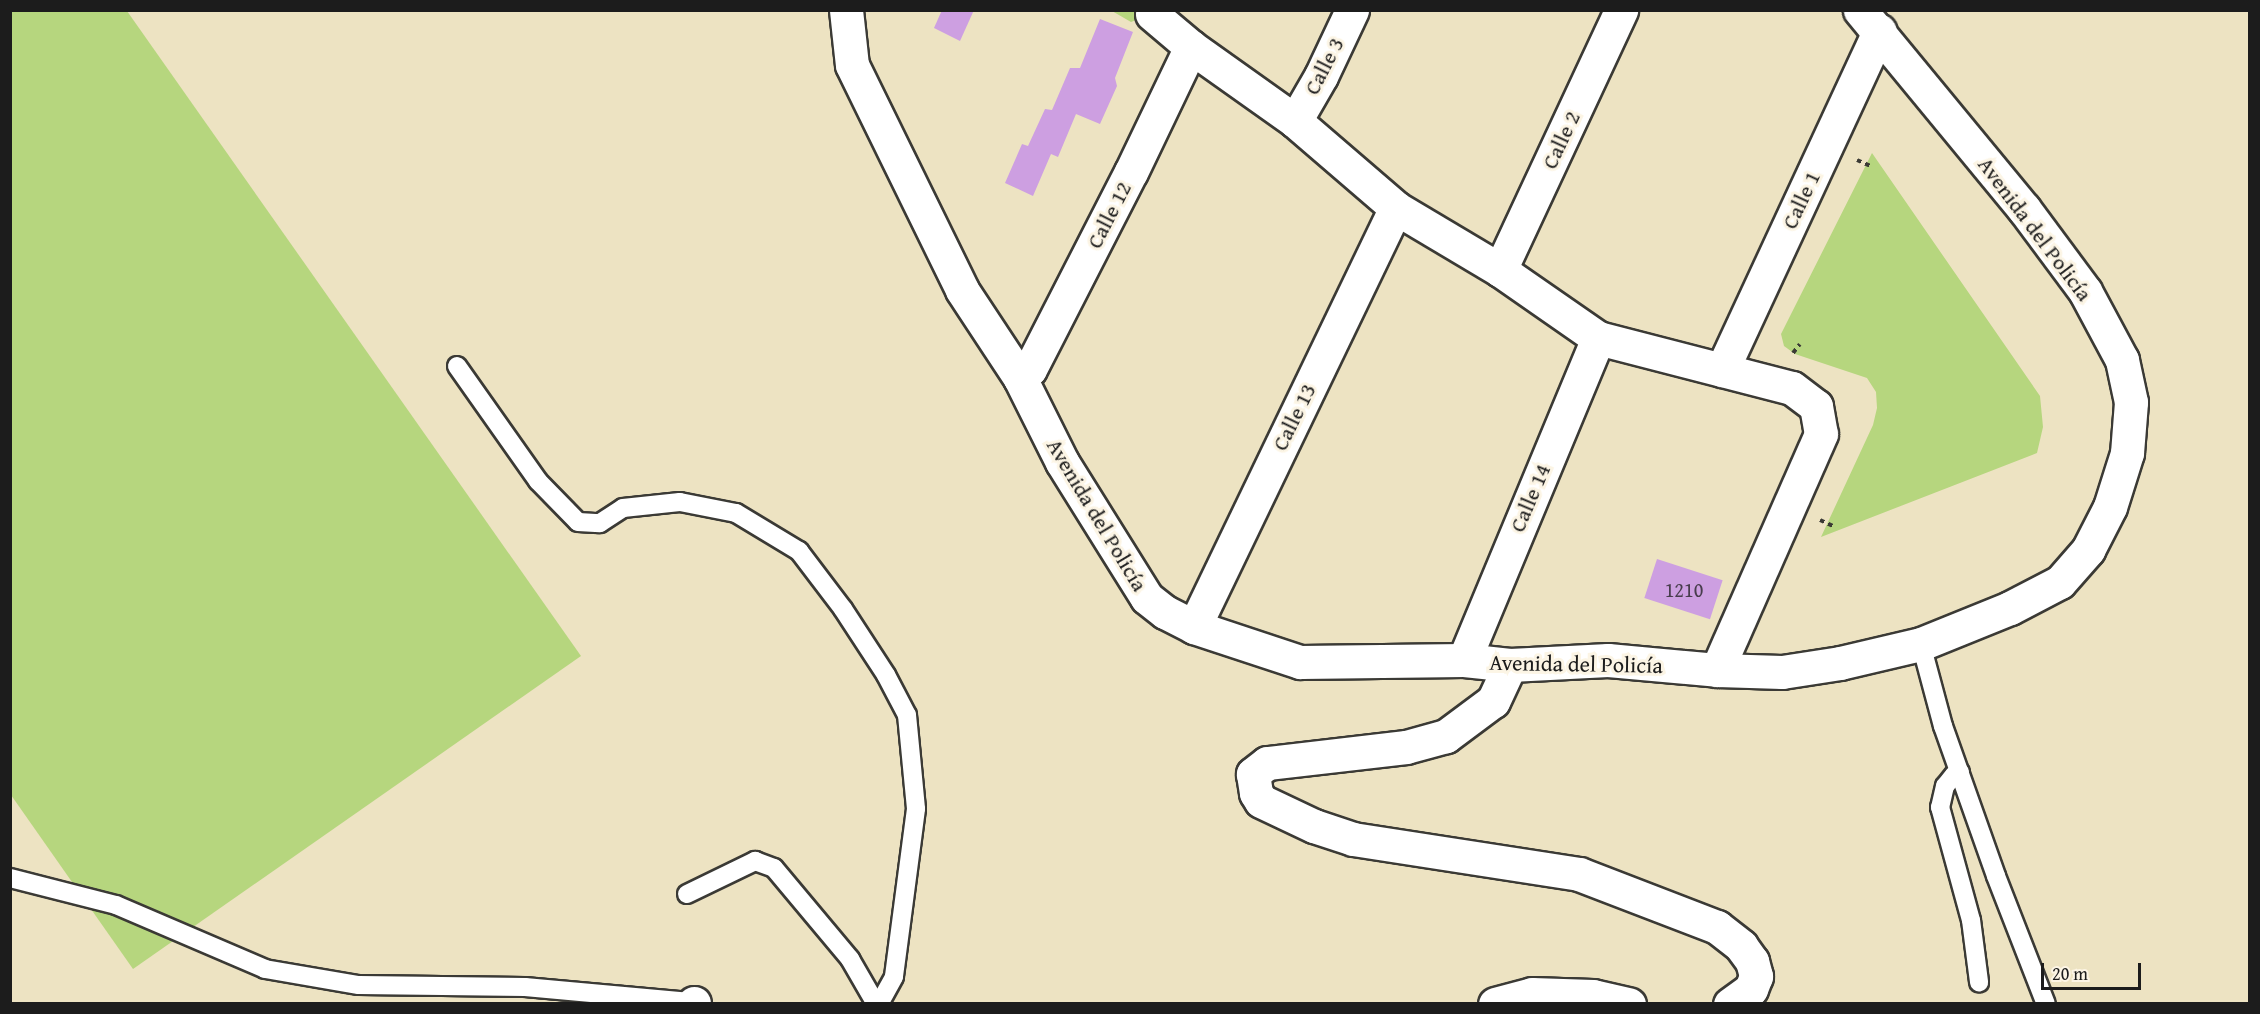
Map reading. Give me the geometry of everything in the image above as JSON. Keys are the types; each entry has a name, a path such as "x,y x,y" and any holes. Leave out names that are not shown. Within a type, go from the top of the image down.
{"street":[{"name":"Avenida del Policía","path":"846,10 852,65 962,290 1020,378 1062,462 1147,598 1165,612 1194,627 1300,662 1464,660 1510,665 1608,660 1717,670 1782,672 1840,663 1921,644 2010,608 2060,582 2088,550 2113,496 2127,453 2131,402 2122,360 2085,291 2024,209 1870,21"},
{"name":"Calle 3","path":"1295,121 1321,76 1352,10"},
{"name":"Calle 2","path":"1500,270 1621,10"},
{"path":"1152,14 1191,47 1295,121 1396,208 1500,270 1598,338 1792,388 1816,406 1821,434 1717,670"},
{"name":"Calle 1","path":"1722,370 1870,21"},
{"name":"Calle 12","path":"1020,378 1030,369 1131,172 1191,47"},
{"name":"Calle 13","path":"1194,627 1396,208"},
{"name":"Calle 14","path":"1464,660 1598,338"},
{"path":"1510,665 1493,701 1446,736 1406,747 1267,763 1253,774 1256,793 1261,801 1314,826 1353,839 1579,874 1717,927 1740,946 1752,961 1756,976 1751,989 1730,1004"},
{"path":"1494,1004 1532,994 1593,996 1629,1004"}],"lane":[{"path":"457,366 538,482 578,522 600,523 623,508 680,502 736,513 799,551 843,609 886,675 908,716 916,809 894,977 877,1004 850,959 774,868 755,861 687,894"},
{"path":"1921,644 1943,726 1996,876 2046,1004"},
{"path":"1960,772 1954,775 1945,786 1940,807 1971,920 1979,982"},
{"path":"10,878 116,905 265,969 359,985 525,987 702,1004"}],"green space":[{"path":"10,11 127,11 581,656 133,969 11,795"},
{"path":"1112,11 1153,11 1152,14 1131,22"},
{"path":"1872,153 2040,396 2043,427 2037,453 1821,537 1873,425 1877,408 1876,392 1867,378 1795,354 1784,346 1781,334"}],"building":[{"path":"942,10 974,10 960,41 934,28"},
{"path":"1100,19 1133,32 1115,78 1117,86 1100,124 1076,114 1058,157 1051,154 1033,196 1005,183 1022,144 1028,146 1045,109 1052,110 1070,68 1080,68"},
{"path":"1657,559 1723,580 1710,619 1644,598"}]}
